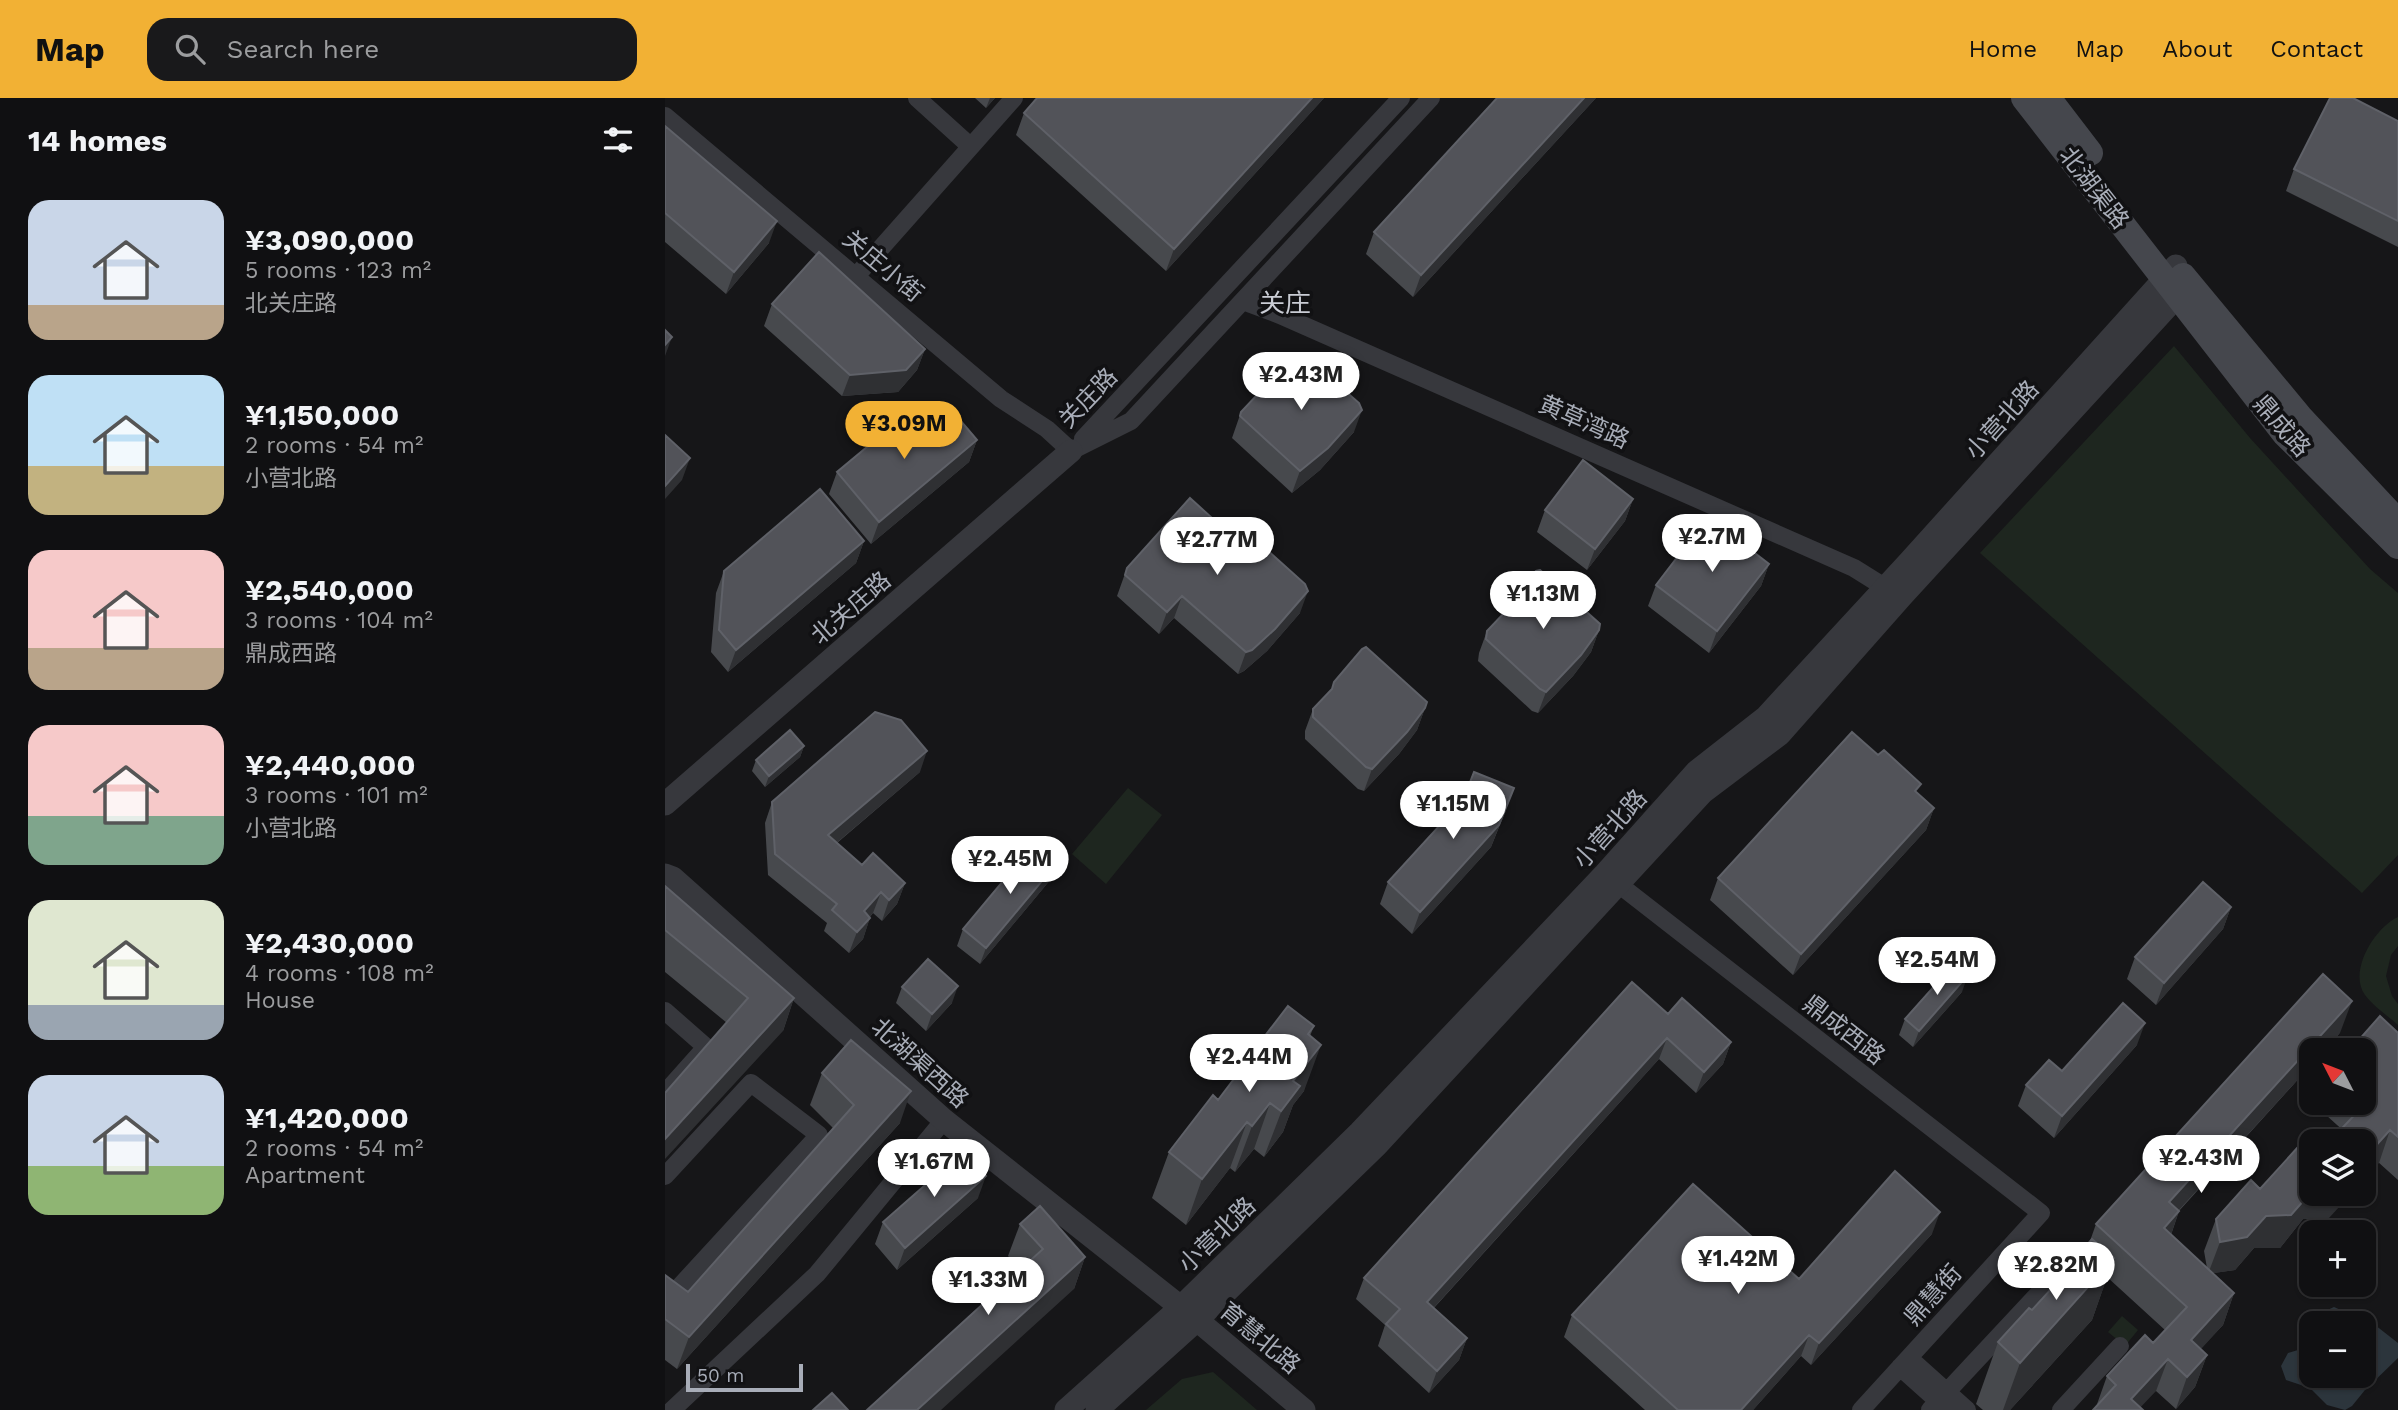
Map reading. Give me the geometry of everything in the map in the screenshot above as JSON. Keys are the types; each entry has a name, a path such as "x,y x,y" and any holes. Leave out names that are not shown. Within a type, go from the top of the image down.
{"main road":[{"name":"北湖渠路","path":"2024,98 2176,281"},
{"name":"北湖渠路","path":"2048,98 2176,281"},
{"name":"鼎成路","path":"2176,281 2398,522"},
{"name":"鼎成路","path":"2176,281 2285,434 2398,546"}],"street":[{"path":"917,98 970,146"},
{"path":"857,275 1014,98"},
{"name":"关庄路","path":"1071,451 1401,98"},
{"name":"关庄路","path":"1071,451 1131,421 1431,98"},
{"name":"关庄小街","path":"665,116 1001,399 1047,429 1071,451"},
{"name":"小营北路","path":"1097,1410 1360,1132 1612,879 1703,792 1780,734 1893,592 2176,281"},
{"name":"黄草湾路","path":"1243,301 1293,320 1854,568 1893,592"},
{"name":"北关庄路","path":"665,804 1071,451"},
{"name":"北湖渠西路","path":"665,875 673,878 944,1120 1189,1314"},
{"name":"鼎成西路","path":"1612,879 2041,1213"},
{"path":"665,1011 706,1047 665,1093"},
{"path":"665,1291 671,1296 819,1135 751,1083 668,1168"},
{"path":"672,1410 817,1274 944,1120"},
{"name":"鼎慧街","path":"1861,1410 2041,1213"},
{"path":"1941,1403 2055,1276"},
{"name":"小营北路","path":"1066,1410 1189,1314"},
{"name":"育慧北路","path":"1189,1314 1304,1410"},
{"path":"2061,1410 2120,1346"},
{"path":"1904,1363 1941,1403 1967,1410"}],"shaded area":[{"path":"2174,346 2250,438 2370,569 2398,593 2398,855 2362,893 1980,553"},
{"path":"1128,788 1162,815 1106,884 1072,854"},
{"path":"2398,917 2398,946 2391,955 2386,976 2392,996 2398,1004 2398,1025 2365,995 2360,975 2366,951 2373,940"},
{"path":"2334,1307 2343,1311 2325,1311"},
{"path":"2122,1316 2138,1330 2125,1346 2108,1332"},
{"path":"2376,1326 2398,1343 2398,1358 2376,1379"},
{"path":"2299,1350 2299,1384 2286,1380 2281,1366 2288,1353"},
{"path":"1213,1372 1257,1410 1146,1410 1182,1379"},
{"path":"2310,1388 2367,1388 2352,1406 2345,1410 2327,1405"}],"building":[{"path":"1037,98 1312,98 1174,249 1024,113"},
{"path":"1497,98 1584,98 1421,275 1374,232"},
{"path":"2330,98 2353,98 2398,121 2398,221 2294,169"},
{"path":"665,126 777,221 734,272 665,213"},
{"path":"819,252 925,349 906,370 850,375 772,304"},
{"path":"665,330 672,337 665,345"},
{"path":"1303,356 1359,403 1362,410 1328,448 1300,471 1240,416 1295,357"},
{"path":"903,417 960,420 977,440 879,522 837,472"},
{"path":"665,435 690,458 665,486"},
{"path":"1583,460 1633,499 1595,549 1545,510"},
{"path":"820,489 864,541 736,650 719,630 724,571"},
{"path":"1190,498 1235,539 1250,536 1256,540 1305,584 1308,591 1275,629 1252,650 1246,652 1182,596 1167,612 1125,575 1127,568"},
{"path":"1708,517 1769,564 1717,631 1656,585"},
{"path":"1540,570 1600,624 1599,630 1581,655 1546,692 1486,639 1487,631 1506,611 1508,604 1536,571"},
{"path":"1366,647 1427,702 1407,732 1372,769 1366,767 1313,717 1313,709"},
{"path":"875,712 901,720 927,751 828,835 862,865 873,853 905,883 889,900 881,892 864,911 870,918 857,932 832,910 837,904 775,854 772,802"},
{"path":"790,730 804,746 769,776 756,760"},
{"path":"1852,732 1878,755 1884,750 1921,784 1915,791 1934,808 1801,954 1718,878"},
{"path":"1474,772 1514,788 1499,825 1420,912 1388,882 1463,800"},
{"path":"1034,844 1057,863 986,948 963,929"},
{"path":"2203,882 2231,907 2164,983 2135,957"},
{"path":"665,886 794,998 665,1139 665,1093 748,998 665,930"},
{"path":"928,959 958,986 932,1014 902,987"},
{"path":"1955,963 1968,975 1919,1031 1905,1019"},
{"path":"2323,974 2352,1001 2318,1038 2299,1038 2299,1059 2169,1202 2179,1211 2164,1228 2234,1293 2191,1340 2207,1355 2187,1377 2168,1359 2131,1399 2143,1410 2093,1410 2116,1385 2107,1376 2145,1335 2153,1343 2187,1307 2096,1224"},
{"path":"1632,982 1668,1014 1682,998 1731,1042 1704,1072 1667,1038 1427,1302 1467,1338 1437,1371 1386,1324 1400,1309 1364,1278"},
{"path":"2123,1003 2145,1023 2062,1116 2026,1085 2049,1060 2062,1071"},
{"path":"1288,1006 1314,1026 1308,1034 1321,1045 1293,1081 1300,1086 1281,1111 1270,1103 1252,1126 1247,1122 1202,1179 1169,1152 1213,1095 1218,1100 1237,1075 1246,1082 1262,1063 1251,1054"},
{"path":"2380,1016 2398,1033 2398,1137 2390,1130 2376,1146 2376,1129 2341,1129 2355,1115 2377,1115 2377,1038 2361,1038"},
{"path":"851,1040 911,1091 689,1337 665,1319 665,1275 688,1292 854,1105 822,1073"},
{"path":"2299,1146 2299,1206 2291,1215 2266,1216 2247,1237 2220,1242 2216,1219 2251,1180 2260,1189"},
{"path":"964,1151 986,1176 905,1248 883,1222"},
{"path":"1895,1171 1940,1212 1819,1343 1809,1335 1741,1410 1678,1410 1572,1315 1693,1184 1799,1279"},
{"path":"1040,1206 1085,1257 917,1410 867,1410 1043,1249 1020,1224"},
{"path":"2092,1239 2114,1258 2020,1363 1998,1342 2029,1308 2032,1310 2083,1254 2081,1252"},
{"path":"832,1393 848,1410 813,1410"}],"district":[{"name":"关庄","path":"1285,303"}]}
